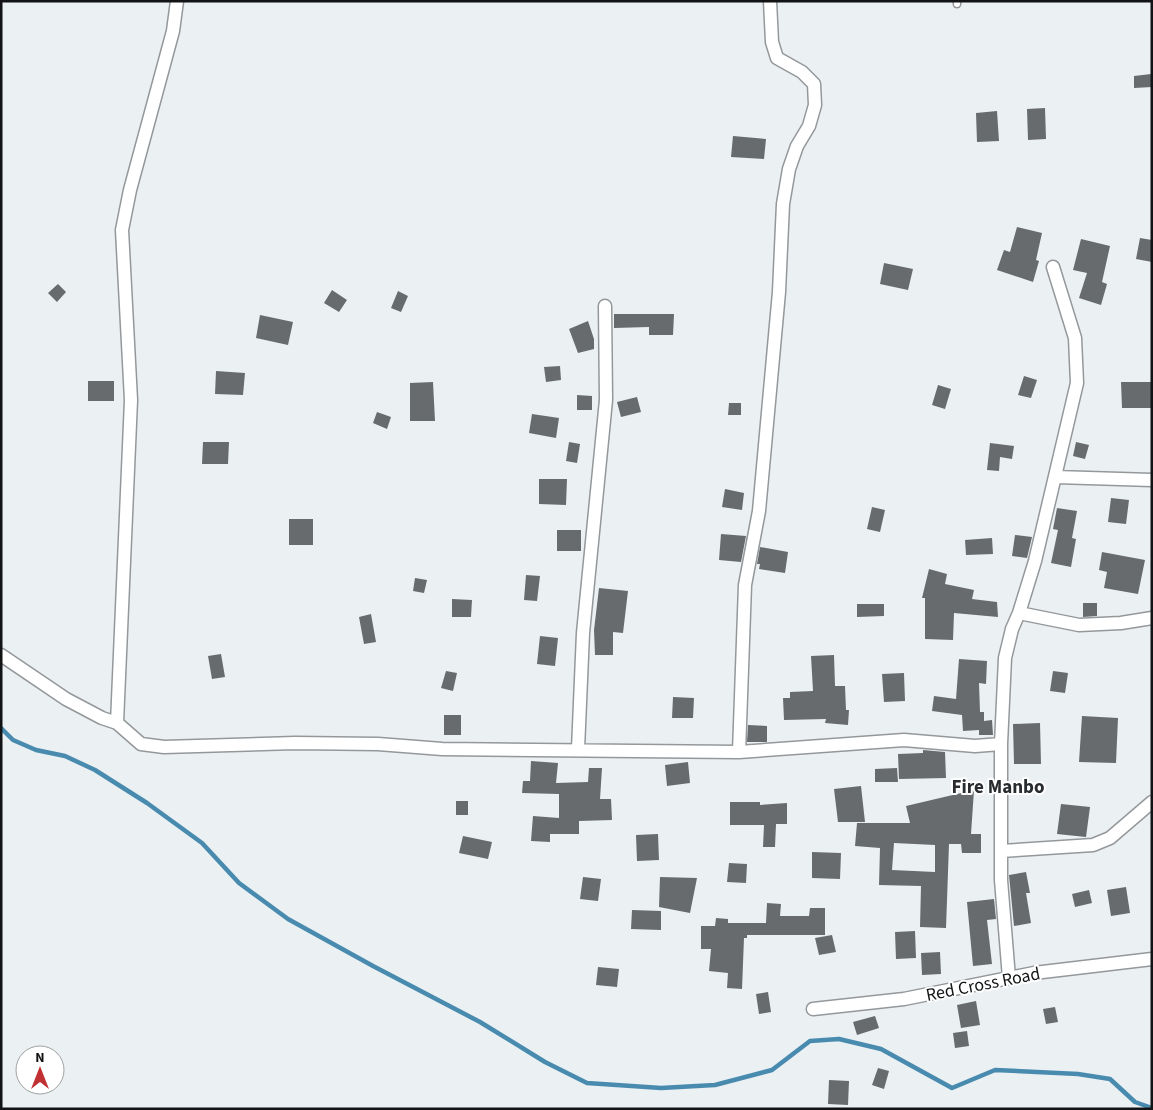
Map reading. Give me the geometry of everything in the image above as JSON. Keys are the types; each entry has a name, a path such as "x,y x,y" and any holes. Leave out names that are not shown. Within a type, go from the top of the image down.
{"street":[{"path":"117,723 131,400 122,230 130,190 173,31 177,1"},
{"path":"739,752 745,585 759,511 779,292 783,204 789,169 797,146 810,126 815,105 814,84 802,72 777,58 772,42 770,1"},
{"path":"1009,978 1001,880 1001,744 1005,658 1012,629 1019,613 1035,561 1077,382 1075,338 1054,268"},
{"path":"578,749 584,623 606,400 605,306"},
{"path":"1056,477 1152,480"},
{"path":"1019,613 1079,625 1152,618"},
{"path":"1,655 66,699 102,718 117,723 141,744 164,747 296,743 378,744 442,749 739,752 904,740 975,746 1001,744"},
{"path":"1001,852 1093,845 1110,838 1152,802"},
{"name":"Red Cross Road","path":"813,1009 904,999 1009,978 1152,959"}],"building":[{"path":"1151,74 1152,87 1134,88 1134,76"},
{"path":"1045,108 1046,139 1028,140 1027,109"},
{"path":"997,111 999,141 977,142 976,113"},
{"path":"733,136 766,139 764,159 731,157"},
{"path":"1017,227 1042,233 1036,260 1039,261 1033,282 997,270 1004,250 1010,252"},
{"path":"1140,238 1152,240 1152,262 1136,259"},
{"path":"1081,239 1110,246 1102,282 1107,284 1101,305 1079,298 1087,273 1073,270"},
{"path":"884,263 913,269 908,290 880,284"},
{"path":"58,284 66,292 57,302 48,293"},
{"path":"332,290 347,300 339,312 324,303"},
{"path":"398,291 408,296 401,312 391,308"},
{"path":"614,314 674,314 673,335 649,335 649,327 614,328"},
{"path":"260,315 293,322 288,345 256,338"},
{"path":"588,321 594,339 594,349 578,353 569,329"},
{"path":"560,366 561,380 546,382 544,367"},
{"path":"216,371 245,373 243,395 215,394"},
{"path":"1024,376 1037,380 1031,398 1018,395"},
{"path":"88,381 114,381 114,401 88,401"},
{"path":"433,382 435,421 410,421 410,383"},
{"path":"1121,382 1152,382 1152,408 1122,408"},
{"path":"938,385 951,389 945,409 932,405"},
{"path":"577,395 592,396 592,410 577,410"},
{"path":"637,397 641,412 621,417 617,402"},
{"path":"729,403 741,403 741,415 728,415"},
{"path":"377,412 391,417 387,429 373,423"},
{"path":"532,414 559,418 556,438 529,433"},
{"path":"203,442 229,442 228,464 202,464"},
{"path":"569,442 580,444 577,463 566,461"},
{"path":"1076,442 1089,445 1085,459 1073,456"},
{"path":"990,443 1014,446 1012,459 1000,457 999,471 987,470"},
{"path":"539,479 567,479 566,505 539,504"},
{"path":"725,489 744,493 742,510 722,507"},
{"path":"1111,498 1129,500 1126,524 1108,522"},
{"path":"872,507 885,510 880,532 867,529"},
{"path":"1057,508 1077,511 1072,538 1076,539 1071,567 1051,563 1058,530 1053,529"},
{"path":"289,519 313,519 313,545 289,545"},
{"path":"557,530 581,530 581,551 557,551"},
{"path":"721,534 746,536 741,562 719,560"},
{"path":"1015,535 1032,537 1027,558 1012,556"},
{"path":"992,538 993,554 966,555 965,540"},
{"path":"760,547 788,552 785,573 759,569 760,564 757,564"},
{"path":"1102,552 1145,560 1138,594 1104,588 1107,572 1099,570"},
{"path":"929,569 947,574 945,584 974,590 972,599 997,602 998,617 954,613 953,640 925,639 925,598 922,598"},
{"path":"526,575 540,576 537,601 524,600"},
{"path":"415,578 427,580 424,593 413,591"},
{"path":"599,588 628,591 623,633 613,632 613,655 595,655 594,630"},
{"path":"452,599 472,600 471,617 452,617"},
{"path":"1083,603 1097,603 1097,616 1083,617"},
{"path":"857,604 884,604 884,616 857,617"},
{"path":"371,614 376,642 364,644 359,617"},
{"path":"540,636 558,638 555,666 537,664"},
{"path":"221,654 225,677 212,679 208,656"},
{"path":"834,655 835,686 845,686 846,710 849,710 848,725 825,723 826,719 784,720 783,698 790,698 790,692 813,691 811,656"},
{"path":"959,659 987,661 986,684 979,683 980,712 984,712 984,721 992,720 993,735 979,735 979,730 963,731 962,715 932,711 934,696 956,699"},
{"path":"446,671 457,673 453,691 441,688"},
{"path":"1053,671 1068,673 1065,693 1050,691"},
{"path":"904,673 905,701 884,702 882,674"},
{"path":"673,697 694,698 693,718 672,718"},
{"path":"444,715 461,715 461,735 444,735"},
{"path":"1082,716 1118,718 1116,763 1079,762"},
{"path":"1040,723 1041,764 1014,764 1013,724"},
{"path":"748,725 767,726 767,742 747,742"},
{"path":"923,750 945,752 946,778 899,779 898,754 923,753"},
{"path":"531,761 558,763 556,783 588,782 589,768 602,768 600,799 611,799 612,820 579,821 579,834 550,834 550,842 531,841 533,816 559,818 559,794 522,793 523,781 530,781"},
{"path":"688,762 690,783 667,786 665,765"},
{"path":"897,768 898,782 875,782 875,769"},
{"path":"861,786 865,822 838,822 834,789"},
{"path":"974,790 971,834 981,834 981,853 962,853 961,844 949,844 946,928 920,927 921,886 879,885 880,848 855,846 857,823 910,823 906,806","holes":["894,843 935,845 935,872 892,870"]},
{"path":"456,801 468,801 468,815 456,815"},
{"path":"730,802 760,802 760,805 787,803 787,824 776,824 775,847 763,847 764,825 730,825"},
{"path":"1061,804 1090,807 1086,837 1057,834"},
{"path":"658,834 659,860 637,861 636,835"},
{"path":"463,836 492,842 488,859 459,853"},
{"path":"812,852 841,853 840,879 812,878"},
{"path":"729,863 747,864 746,883 727,882"},
{"path":"1026,872 1030,893 1026,893 1031,923 1014,926 1009,875"},
{"path":"583,877 601,879 598,901 580,899"},
{"path":"660,877 697,878 690,913 659,907"},
{"path":"1126,887 1130,913 1111,916 1107,890"},
{"path":"1089,890 1092,903 1075,907 1072,894"},
{"path":"994,899 996,919 987,920 992,964 973,966 967,902"},
{"path":"767,903 781,904 780,916 809,916 810,908 825,908 825,935 747,935 747,938 744,938 742,989 727,988 728,973 709,971 711,949 701,949 701,926 715,926 716,918 728,919 728,923 766,923"},
{"path":"632,910 661,911 661,930 631,929"},
{"path":"915,931 916,958 896,959 895,932"},
{"path":"832,935 836,952 819,955 815,938"},
{"path":"940,952 941,974 922,975 921,953"},
{"path":"598,967 619,969 617,987 596,985"},
{"path":"768,992 771,1012 759,1014 756,994"},
{"path":"976,1001 980,1025 961,1028 957,1005"},
{"path":"1055,1007 1058,1022 1046,1024 1043,1009"},
{"path":"875,1016 879,1028 857,1035 853,1022"},
{"path":"967,1031 969,1046 955,1048 953,1033"},
{"path":"878,1068 889,1071 884,1089 872,1085"},
{"path":"829,1080 849,1081 848,1105 828,1104"}],"waterway":[{"path":"1,728 13,740 36,750 65,756 95,770 147,803 202,843 239,883 288,919 480,1022 545,1062 587,1083 661,1088 715,1085 772,1070 810,1041 839,1039 881,1049 952,1088 995,1070 1078,1074 1110,1079 1135,1102 1152,1108"}],"district":[{"name":"Fire Manbo","path":"998,786"}]}
